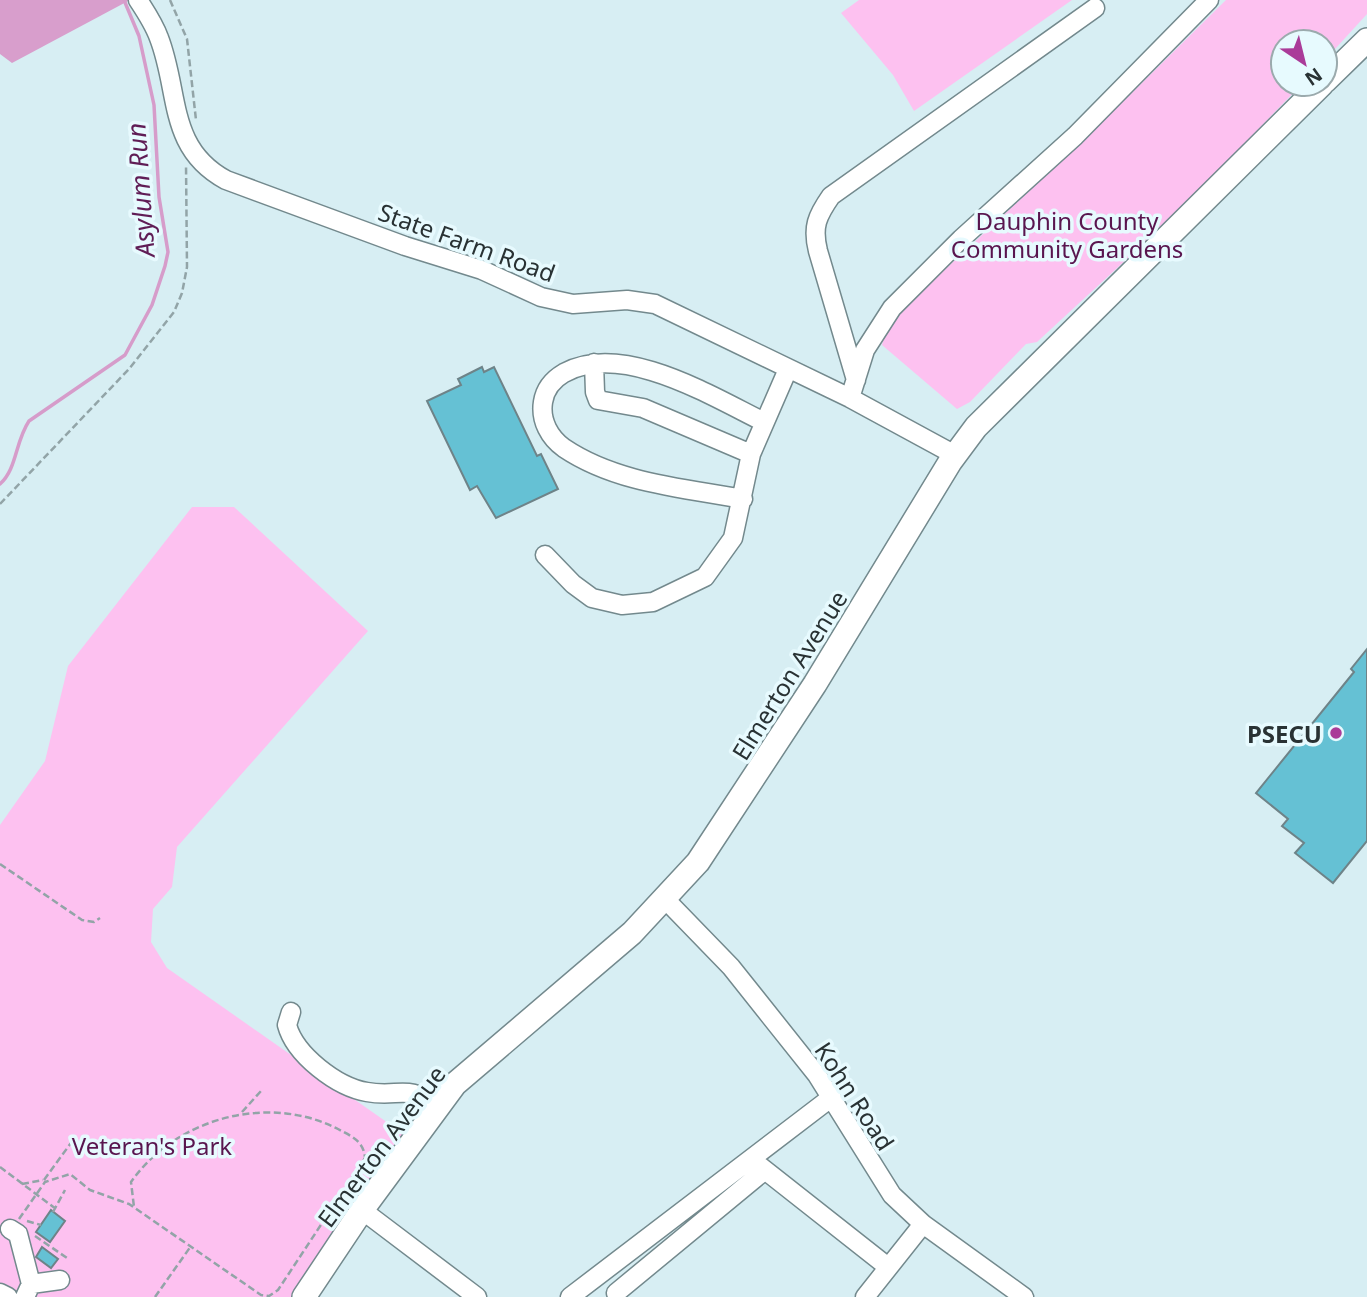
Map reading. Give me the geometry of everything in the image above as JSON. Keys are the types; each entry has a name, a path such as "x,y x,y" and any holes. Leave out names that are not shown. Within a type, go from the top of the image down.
{"main road":[{"name":"Elmerton Avenue","path":"1339,67 1367,40"},
{"name":"Elmerton Avenue","path":"304,1297 362,1210 455,1084 632,933 666,900 698,862 737,807 955,455 976,427 1308,98"}],"street":[{"name":"State Farm Road","path":"138,0 160,38 184,138 207,170 226,180 405,246 482,270 541,297 573,304 627,300 656,304 850,398 955,455"},
{"path":"850,398 864,350 892,308 961,239 1075,136 1209,0"},
{"path":"856,380 818,251 814,235 815,219 831,196 1096,8"},
{"path":"743,499 628,477 583,459 551,436 542,406 546,389 559,376 578,366 594,363 627,365 666,376 764,422"},
{"path":"594,363 595,392 598,400 643,408 751,454"},
{"path":"545,555 573,584 592,598 622,605 653,602 705,578 733,538 751,454 788,369"},
{"name":"Kohn Road","path":"666,900 731,967 832,1097 882,1182 900,1203 923,1224 1016,1295"},
{"path":"291,1012 287,1025 296,1043 309,1058 347,1085 374,1093 410,1091 439,1106"},
{"path":"570,1297 832,1097"},
{"path":"750,1158 888,1267"},
{"path":"595,1277 618,1295 765,1170"},
{"path":"362,1210 477,1297"},
{"path":"865,1297 923,1224"},
{"path":"19,1226 28,1291 60,1280"},
{"path":"0,1293 8,1297"}],"path":[{"path":"170,0 187,39 198,130"},
{"path":"0,504 130,369 174,312 182,293 187,267 187,161"},
{"path":"0,864 82,920 94,922 100,918"},
{"path":"134,1207 131,1182 158,1152 201,1126 239,1114 250,1107 261,1091"},
{"path":"21,1184 70,1174 90,1190 134,1207 261,1295 276,1293 365,1158 361,1143 321,1122 281,1113 239,1114"},
{"path":"24,1212 76,1136"},
{"path":"0,1167 55,1211 59,1204 56,1203 65,1191"},
{"path":"19,1226 41,1225"},
{"path":"19,1226 67,1258"},
{"path":"49,1252 50,1245"},
{"path":"155,1297 191,1246"},
{"path":"58,1259 61,1254"}],"green space":[{"path":"859,0 1072,0 914,111 893,75 841,13"},
{"name":"Dauphin County Community Gardens","path":"1226,0 1367,0 1367,14 1339,45 1339,28 1269,28 1269,98 1288,98 1180,210 1037,342 1026,344 970,402 957,409 882,345 887,328 896,315 1082,142"},
{"name":"Veteran's Park","path":"192,507 234,507 368,631 177,847 172,887 153,909 151,942 167,968 408,1137 297,1297 18,1297 0,1287 0,825 45,761 68,666"}],"shaded area":[{"path":"0,0 130,0 12,63 0,54"}],"building":[{"path":"482,367 484,372 494,367 537,456 541,454 558,489 496,518 477,486 470,490 427,401 461,385 458,379"},
{"name":"PSECU","path":"1367,649 1367,841 1333,883 1295,853 1304,843 1282,826 1288,819 1256,793 1354,672 1351,669"},
{"path":"51,1210 65,1221 50,1242 36,1232"},
{"path":"42,1247 58,1259 51,1268 36,1257"}],"waterway":[{"name":"Asylum Run","path":"0,484 10,471 29,421 125,355 152,305 165,266 168,252 159,197 154,105 139,36 124,0"}],"place":[{"name":"PSECU","path":"1336,733"}]}
